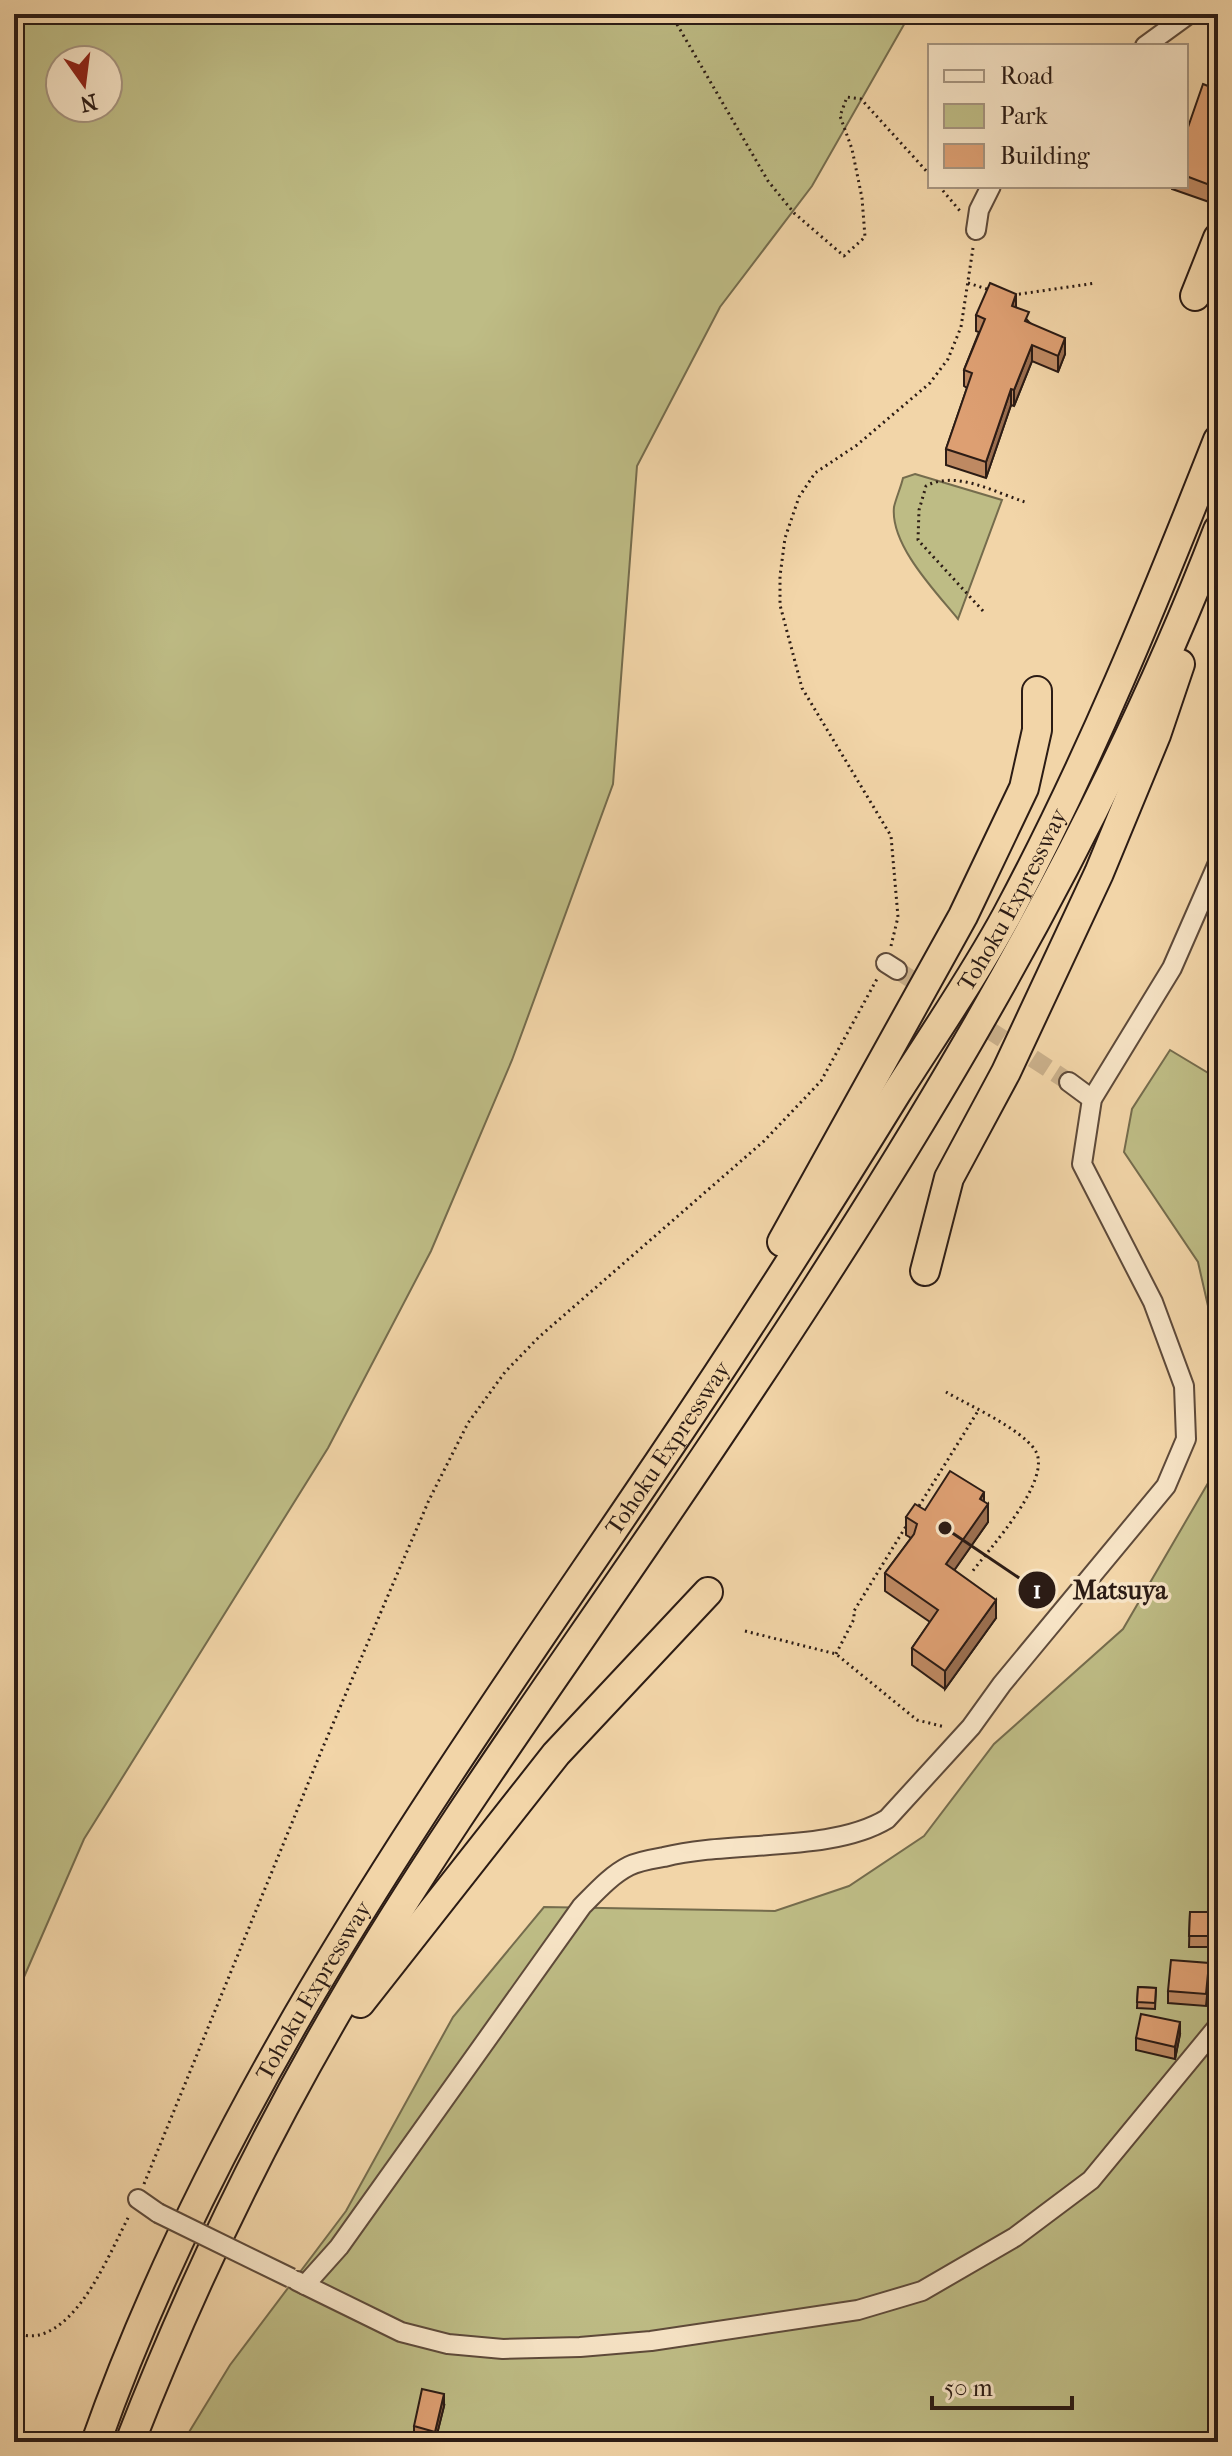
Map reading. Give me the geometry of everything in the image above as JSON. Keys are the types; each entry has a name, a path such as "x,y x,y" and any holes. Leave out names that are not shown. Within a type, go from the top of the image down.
{"highway":[{"path":"1195,296 1218,238"},
{"name":"Tohoku Expressway","path":"96,2442 147,2312 194,2205 307,1997 458,1758 661,1459 845,1176 1004,922 1118,689 1218,440"},
{"name":"Tohoku Expressway","path":"130,2442 215,2246 284,2105 413,1887 759,1375 969,1040 1089,821 1146,701 1218,530"},
{"path":"925,1271 949,1178 1006,1072 1099,873 1156,735 1218,550"},
{"path":"661,1459 963,916 1024,788 1037,730 1037,691"},
{"path":"284,2105 442,1895 556,1754 708,1592"}],"street":[{"path":"1148,44 1189,14"},
{"path":"976,230 979,210 990,188"},
{"path":"298,2282 339,2247 582,1906 604,1884 630,1865 699,1848 822,1839 872,1829 887,1819 969,1729 1002,1684 1166,1486 1186,1439 1184,1386 1153,1302 1082,1164 1092,1099 1172,968 1218,863"},
{"path":"1069,1082 1092,1099"},
{"path":"138,2199 158,2213 401,2332 448,2344 503,2349 651,2341 858,2310 922,2291 1015,2237 1091,2180 1218,2026"}],"path":[{"path":"671,14 768,181 794,213 844,256 865,237 862,198 840,116 847,97 861,99 928,173"},
{"path":"14,2334 38,2336 58,2326 78,2307 138,2199 323,1747 429,1500 468,1423 505,1372 539,1337 764,1141 821,1081 892,966 898,917 891,836 802,688 780,605 780,576 785,538 799,497 815,473 857,445 930,383 948,359 961,327 976,230 941,188"},
{"path":"968,283 995,292"},
{"path":"1008,296 1096,283"},
{"path":"983,611 918,540 919,510 926,486 940,478 956,480 1025,502"},
{"path":"946,1392 1024,1439 1037,1452 1039,1467 1034,1487 972,1572"},
{"path":"836,1654 854,1619 854,1611 978,1411"},
{"path":"745,1631 836,1654 917,1720 969,1729"}],"green space":[{"path":"14,14 910,14 812,186 720,307 637,466 613,784 512,1060 431,1251 328,1448 84,1839 14,2000"},
{"path":"915,474 1002,500 958,619 916,567 899,537 894,507 903,478"},
{"path":"1170,1050 1210,1074 1218,1052 1218,1350 1198,1262 1124,1152 1132,1109"},
{"path":"1218,1466 1218,2442 183,2442 230,2365 346,2211 453,2017 544,1907 775,1911 849,1886 924,1836 994,1744 1123,1629"}],"building":[{"path":"1203,84 1218,90 1218,179 1215,187 1188,177 1188,127"},
{"path":"990,283 1016,294 1012,306 1029,312 1025,321 1065,338 1058,356 1032,345 1014,390 1011,389 986,462 946,449 972,373 964,370 985,319 976,315"},
{"path":"950,1471 984,1492 980,1499 988,1504 946,1564 996,1600 945,1671 912,1648 938,1610 885,1573 914,1534 917,1524 906,1517 915,1504 925,1510"},
{"path":"1190,1912 1218,1912 1218,1936 1189,1936"},
{"path":"1171,1960 1209,1963 1206,1994 1168,1991"},
{"path":"1138,1987 1156,1988 1155,2003 1137,2002"},
{"path":"1141,2014 1180,2022 1175,2047 1136,2038"},
{"path":"422,2389 444,2394 435,2432 414,2426"}],"tunnel":[{"path":"897,970 1069,1082"}],"place":[{"name":"Matsuya","path":"945,1528"}]}
